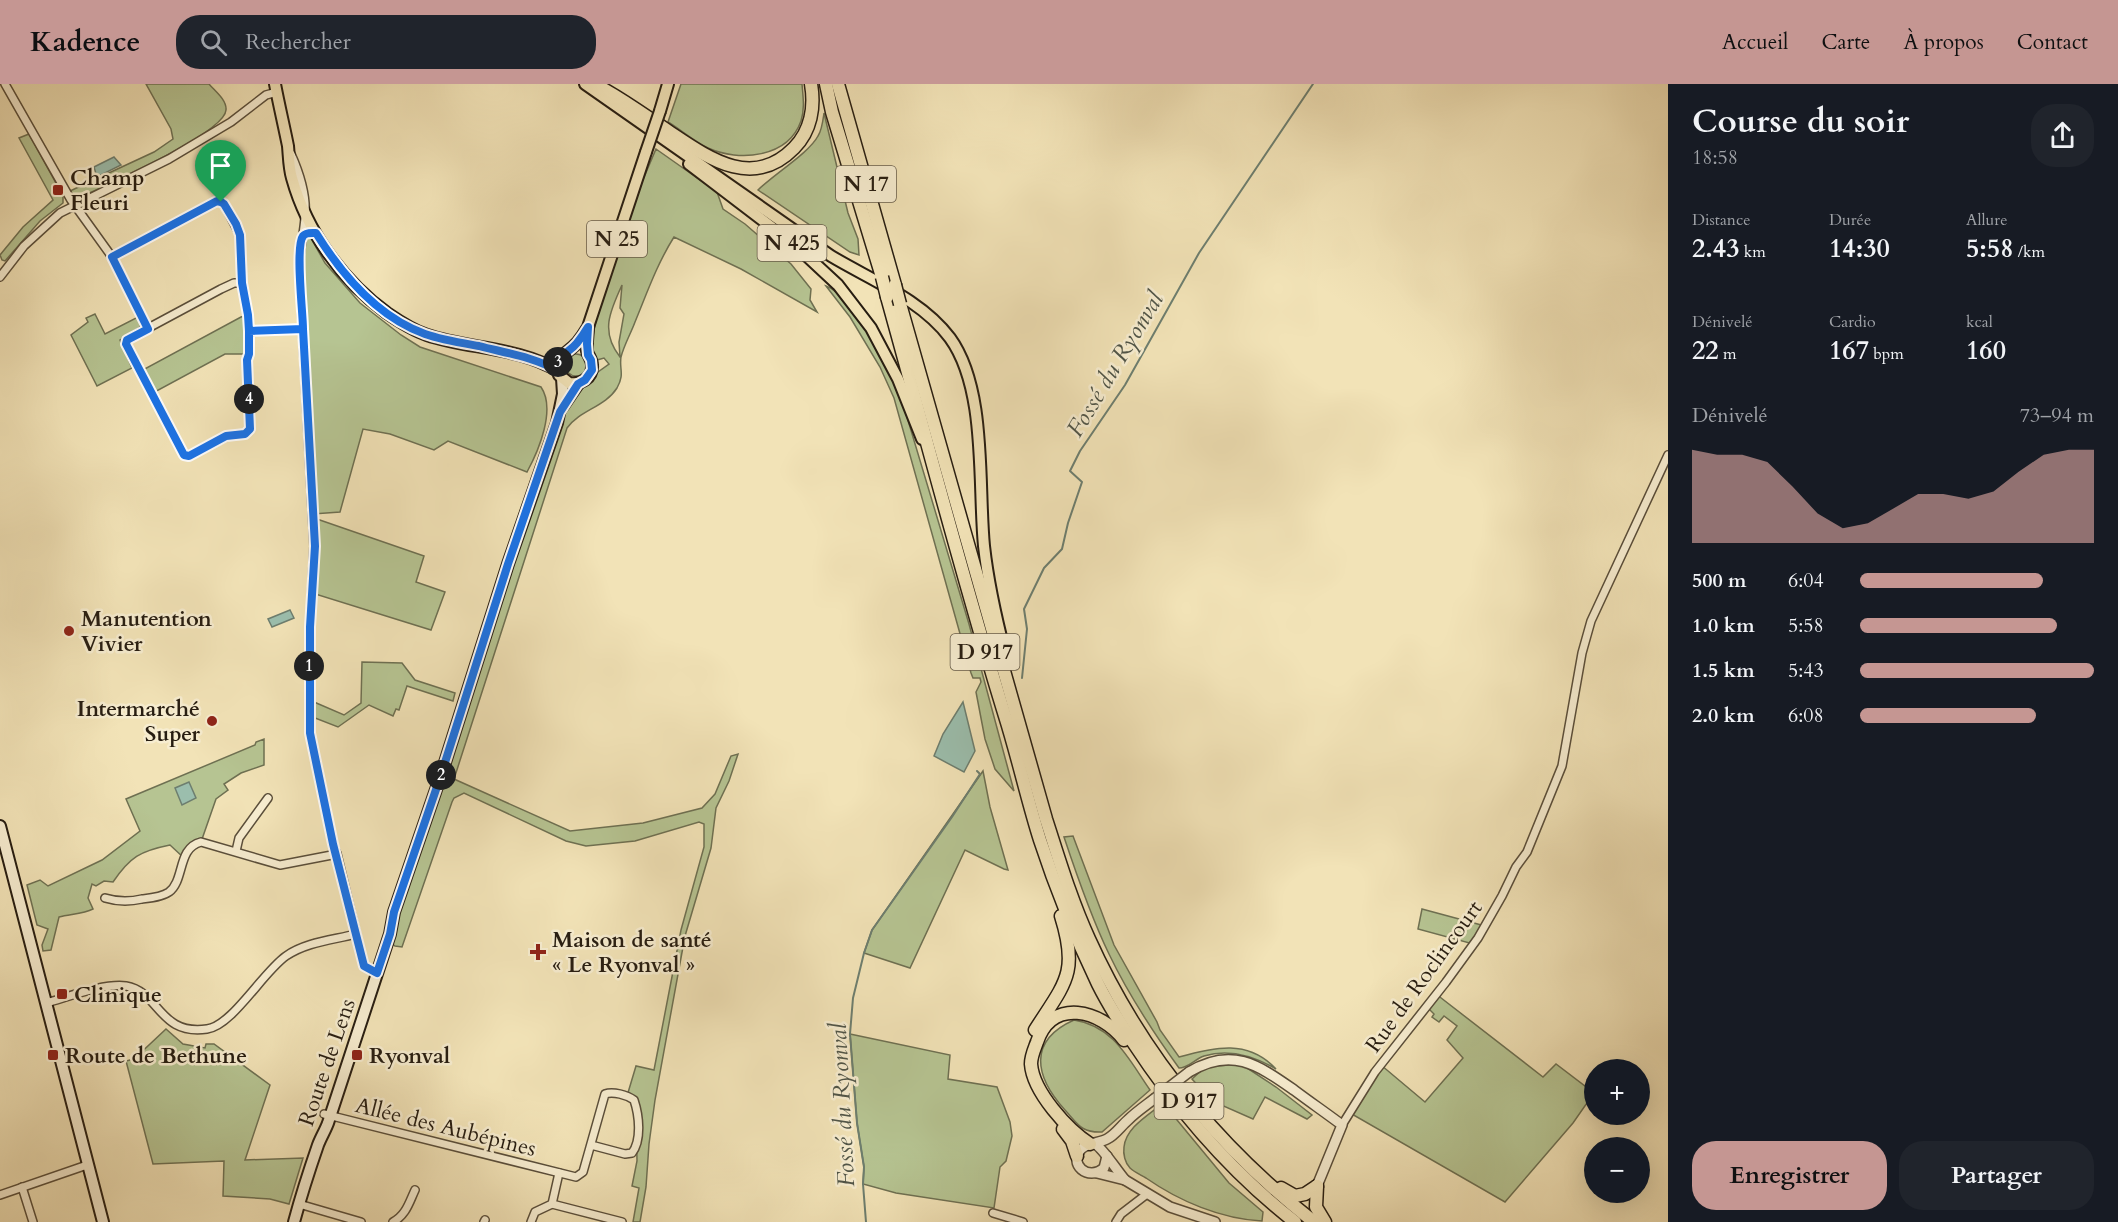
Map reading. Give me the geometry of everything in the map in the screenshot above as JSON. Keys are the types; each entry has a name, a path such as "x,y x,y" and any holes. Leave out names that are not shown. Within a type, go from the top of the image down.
{"highway":[{"path":"594,84 712,159 723,164 759,168 773,164 798,144 806,130 811,113 811,84"},
{"name":"N 17","path":"826,84 832,112 882,277"},
{"name":"N 17","path":"838,84 895,285"},
{"name":"D 917","path":"882,277 979,635 1041,840 1081,946 1099,986 1119,1021 1167,1091 1192,1122 1232,1164 1266,1198 1295,1222"},
{"name":"D 917","path":"895,285 1008,686 1060,863 1080,919 1105,974 1137,1029 1165,1070 1207,1123 1249,1166 1314,1222"},
{"path":"1041,840 1043,862 1068,937 1070,963 1060,992 1031,1035 1024,1061 1033,1089 1069,1135 1077,1156"},
{"path":"1092,1144 1072,1131 1038,1085 1032,1067 1032,1055 1038,1038 1047,1025 1061,1015 1078,1012 1102,1019 1118,1033 1173,1109 1214,1153 1232,1164"},
{"path":"1249,1166 1295,1196 1305,1194 1317,1186"},
{"path":"1317,1186 1316,1207 1325,1222"}],"main road":[{"name":"N 425","path":"582,84 752,210 808,256 838,285 871,328 898,379 932,462"},
{"name":"N 425","path":"582,84 831,256 863,276 887,286 934,321 950,338 966,369 973,390 984,545 993,603 1006,658 1008,686"},
{"name":"N 25","path":"570,350 588,327 668,84"},
{"path":"276,88 288,146 291,175 305,214 330,256 346,277 369,299 405,325 427,335 533,359 569,383 578,384"},
{"name":"N 25","path":"588,327 588,355"},
{"path":"560,375 560,358 570,350 579,350 588,355 591,360 592,370 585,380 578,384 560,412"},
{"name":"Route de Lens","path":"294,1222 310,1186 309,1176 327,1115 374,972 390,934 394,912 560,412 562,394 560,375"},
{"path":"0,826 103,1222"},
{"name":"Route de Lens","path":"300,1222 302,1205"}],"street":[{"path":"5,84 75,204 112,257 148,329"},
{"path":"0,278 24,246 52,219 75,204 169,159 231,122 276,88"},
{"path":"112,257 217,201 224,204 236,224 240,235 242,283 248,315 250,429 245,434 226,436 189,456 184,455 126,344 127,340 221,289 234,283 242,283"},
{"path":"305,214 299,264 315,546 310,627 310,733 322,799 364,966 374,972"},
{"path":"302,240 308,232 316,233"},
{"path":"249,331 303,329"},
{"name":"Rue de Roclincourt","path":"1342,1125 1375,1072 1478,938 1516,867 1527,852 1562,766 1582,653 1599,602 1668,455"},
{"path":"236,851 239,838 268,798"},
{"path":"105,898 126,902 156,897 170,891 184,858 195,843 207,842 280,865 337,854"},
{"path":"46,1003 112,986 127,986 142,993 172,1024 183,1029 208,1029 223,1022 267,973 286,956 301,948 356,934"},
{"path":"1215,1222 1170,1207 1125,1180 1097,1173 1089,1174 1078,1166 1077,1156 1083,1147 1110,1138 1129,1118 1199,1066 1218,1060 1237,1060 1263,1068 1342,1125 1317,1186"},
{"path":"552,1204 559,1173 576,1177 582,1175 605,1094 611,1092 634,1100 639,1134 635,1150 625,1155 591,1145"},
{"name":"Allée des Aubépines","path":"327,1115 559,1173"},
{"path":"1097,1173 1104,1168 1110,1138"},
{"path":"1092,1144 1102,1148 1125,1180"},
{"path":"0,1195 87,1165"},
{"path":"22,1187 33,1222"},
{"path":"393,1222 406,1211 415,1190"},
{"path":"1116,1222 1121,1214 1147,1194"},
{"path":"531,1222 538,1209 552,1204 622,1222"},
{"path":"302,1205 361,1222"},
{"path":"993,1213 1023,1222"}],"green space":[{"path":"146,84 209,84 223,99 226,110 220,120 186,145 81,197 75,196 70,191 154,152 173,139 171,129"},
{"path":"681,84 802,84 801,121 795,133 785,143 761,154 734,155 720,152 708,148 668,122"},
{"path":"824,113 848,213 858,239 859,255 850,252 758,190 813,143 820,131"},
{"path":"29,134 63,196 63,203 40,221 5,261 0,255 23,227 53,200 19,138"},
{"path":"656,149 717,192 723,209 745,224 791,264 811,289 810,300 817,312 741,269 674,237 657,268 624,348 621,357 621,379 617,388 606,400 572,422 567,428 454,779 570,831 643,823 702,808 715,794 731,756 738,754 729,781 716,808 711,848 685,936 655,1100 640,1222 633,1222 639,1188 632,1186 637,1161 636,1104 627,1096 636,1066 654,1070 681,930 704,847 704,824 699,822 635,841 586,846 566,841 464,793 454,798 452,802 402,947 391,943 393,931 560,425 576,392 589,384 598,372 609,364 604,358 597,360 591,346 597,315 642,182","holes":["622,285 620,308 624,314 619,342 620,357 610,339 609,321"]},
{"path":"308,233 325,263 360,303 401,335 420,347 541,387 547,406 546,418 541,441 527,472 448,441 434,450 390,434 363,429 340,512 313,514 299,264 303,236"},
{"path":"826,286 847,303 858,318 901,397 969,624 1014,791 995,769 985,739 976,692 981,682 980,678 973,678 971,673 894,398 880,367 850,317"},
{"path":"95,314 105,334 138,317 141,324 139,329 120,340 132,368 97,386 71,335 88,322 86,318"},
{"path":"248,315 249,354 225,354 151,394 139,372"},
{"path":"576,354 584,357 587,365 584,373 576,376 568,373 565,365 568,357"},
{"path":"314,518 424,556 416,582 445,592 431,630 312,593"},
{"path":"362,662 402,663 415,680 455,693 453,701 407,686 399,710 396,709 393,716 369,705 338,727 315,718 314,702 344,715 361,703"},
{"path":"264,739 264,765 241,773 224,784 228,790 216,799 201,842 184,858 170,845 143,853 131,861 113,882 104,881 96,886 92,884 88,898 93,909 59,917 51,950 43,951 42,945 48,929 37,925 27,885 40,880 48,886 102,860 140,831 126,799 255,745 256,742"},
{"path":"983,771 990,807 1008,870 965,850 910,968 864,953 872,930"},
{"path":"1073,836 1114,945 1160,1030 1179,1057 1218,1048 1242,1049 1265,1059 1276,1069 1259,1060 1232,1053 1204,1056 1179,1068 1150,1027 1102,940 1064,837"},
{"path":"1422,909 1485,926 1473,944 1418,929"},
{"path":"1436,994 1543,1077 1556,1064 1584,1085 1584,1107 1505,1202 1350,1113 1381,1065 1425,1102 1463,1058 1447,1040 1457,1026 1444,1016 1439,1022 1432,1017 1434,1014 1426,1006"},
{"path":"1074,1020 1100,1029 1110,1037 1127,1056 1150,1090 1102,1132 1089,1131 1077,1123 1055,1098 1042,1073 1043,1049 1049,1038"},
{"path":"166,1029 183,1044 205,1048 206,1044 214,1044 270,1085 245,1160 303,1158 289,1204 270,1199 223,1196 224,1161 153,1164 126,1061 134,1059"},
{"path":"850,1034 950,1055 948,1079 997,1087 1010,1122 1012,1136 1006,1161 1000,1167 994,1208 896,1193 863,1184 864,1167 857,1123"},
{"path":"1241,1064 1312,1115 1307,1119 1265,1097 1253,1119 1212,1101 1192,1079 1205,1067"},
{"path":"1163,1103 1229,1183 1263,1212 1262,1221 1231,1217 1186,1201 1128,1166 1124,1150 1129,1133"}],"shaded area":[{"path":"114,157 121,165 97,177 94,167"},
{"path":"290,610 294,618 272,627 268,619"},
{"path":"963,702 975,751 964,772 934,756 943,734"},
{"path":"189,782 196,798 182,805 175,788"}],"waterway":[{"name":"Fossé du Ryonval","path":"1022,678 1027,629 1024,609 1044,568 1062,549 1082,482 1070,471 1080,451 1125,385 1199,253 1313,84"},
{"name":"Fossé du Ryonval","path":"866,1222 864,1167 857,1123 850,1034 853,998 864,953 872,930 952,817 980,774 977,771"}],"place":[{"name":"Champ Fleuri","path":"58,190"},
{"name":"Manutention Vivier","path":"69,631"},
{"name":"Intermarché Super","path":"212,721"},
{"name":"Maison de santé « Le Ryonval »","path":"538,952"},
{"name":"Clinique","path":"62,994"},
{"name":"Route de Bethune","path":"53,1055"},
{"name":"Ryonval","path":"357,1055"}],"route":[{"path":"221,202 217,201 112,257 148,329 127,340 126,344 184,455 189,456 226,436 245,434 250,429 247,360 249,331 260,332 303,329 300,244 303,236 308,232 316,233 346,277 369,299 405,325 427,335 533,359 558,371 557,366 561,356 576,344 588,327 588,355 592,370 585,380 578,384 560,412 394,912 390,934 377,973 364,966 322,799 310,733 310,627 315,546 303,329 249,331 243,295 240,235 236,224 221,202"}]}
